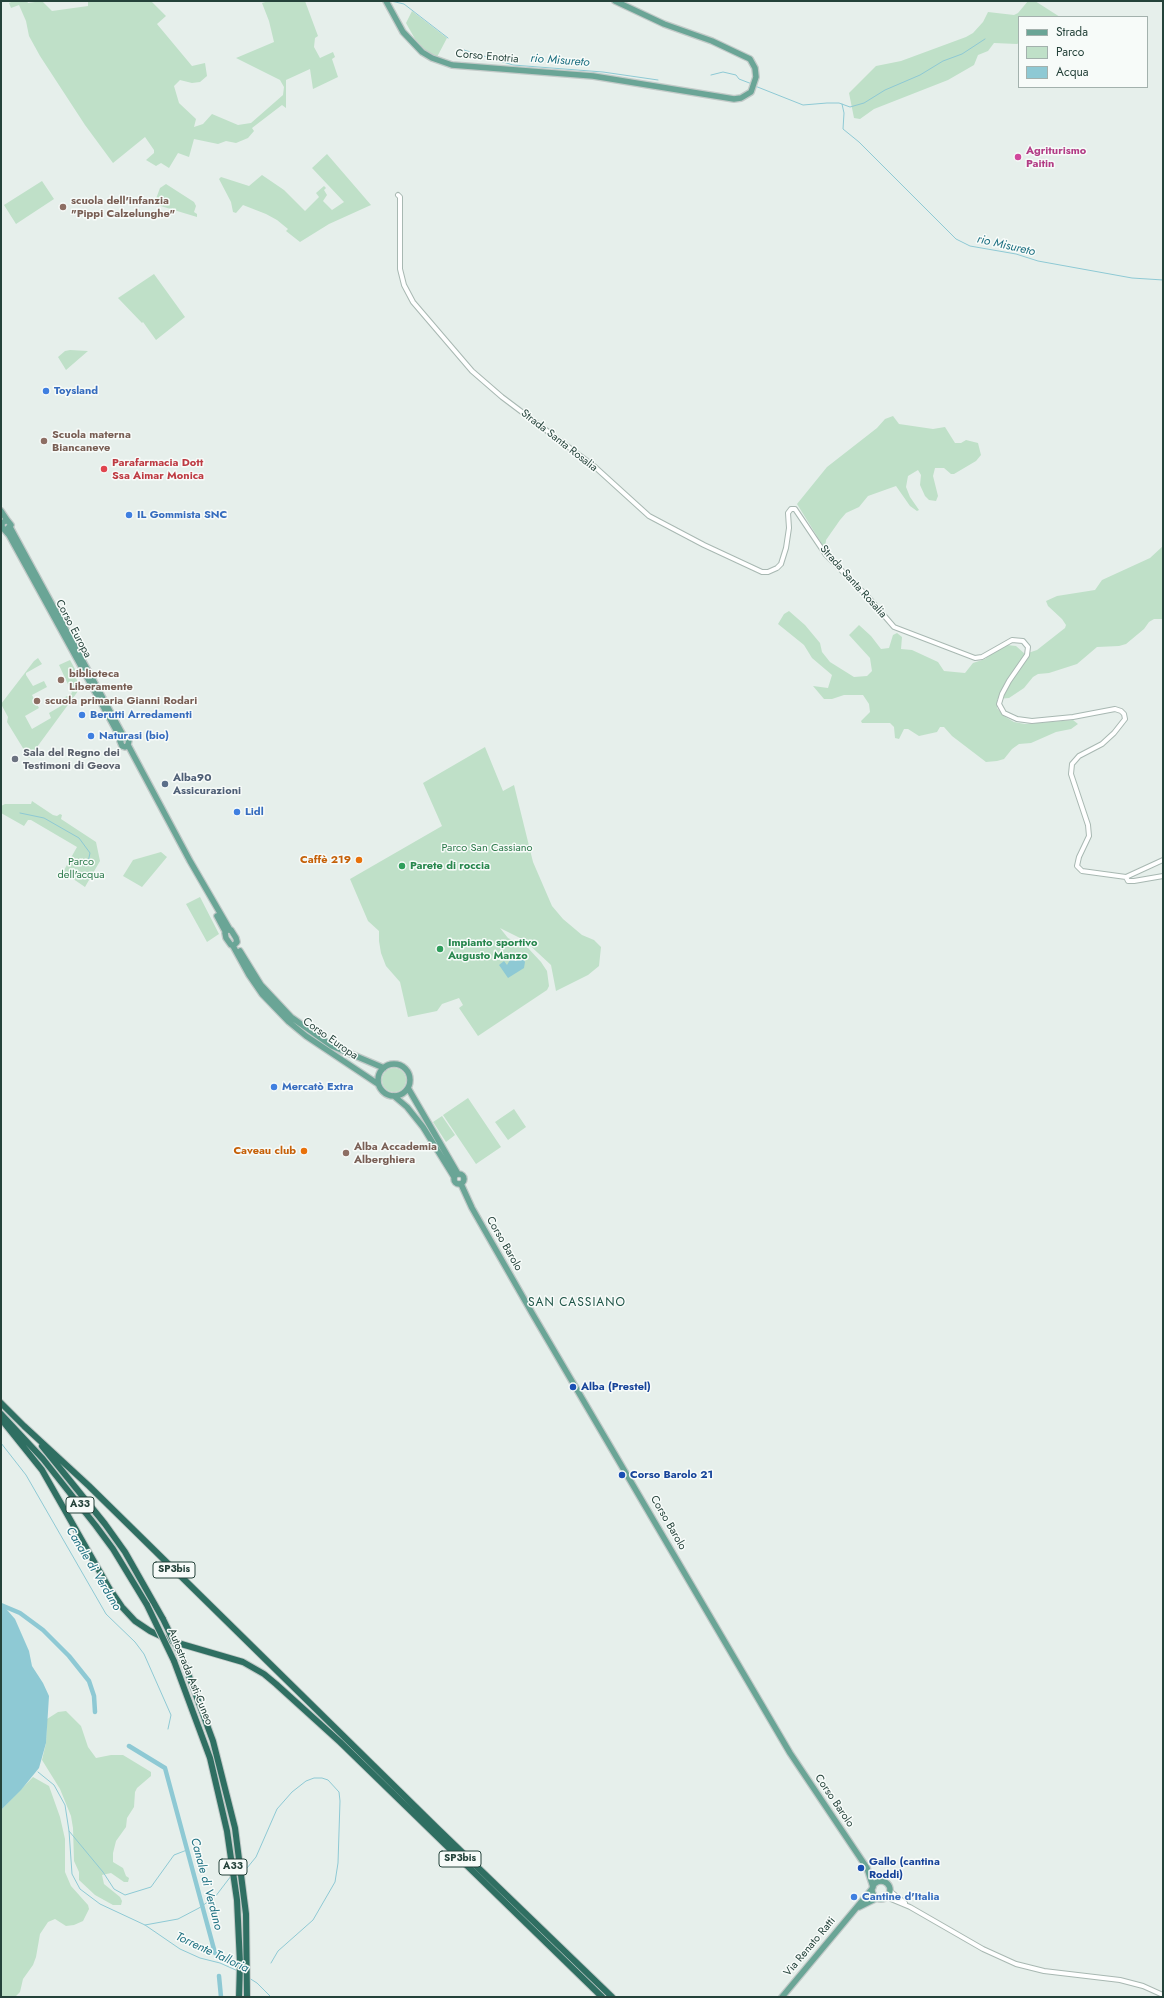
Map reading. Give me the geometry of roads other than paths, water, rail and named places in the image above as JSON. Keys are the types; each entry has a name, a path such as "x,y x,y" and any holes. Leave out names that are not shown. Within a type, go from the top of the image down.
{"highway":[{"name":"SP3bis","path":"1,1403 89,1486 612,1997"},
{"name":"Autostrada Asti-Cuneo","path":"1,1414 43,1459 113,1549 146,1605 174,1661 205,1740 217,1784 231,1853 238,1927 239,1997"},
{"name":"SP3bis","path":"1,1419 42,1470 109,1588 122,1607 135,1621 150,1631 171,1641 224,1656 252,1667 276,1684 318,1720 602,1997"},
{"name":"Autostrada Asti-Cuneo","path":"24,1426 70,1479 125,1552 163,1619 183,1660 213,1740 228,1793 239,1850 246,1914 247,1997"},
{"path":"579,1966 618,1997"}],"main road":[{"name":"Corso Enotria","path":"386,1 402,32 422,52 432,58 452,65 593,76 734,98 749,94 756,77 755,68 750,60 736,51 700,36 657,21 615,1"},
{"path":"1,511 3,521 10,523 8,528"},
{"name":"Corso Europa","path":"8,528 56,611 123,738"},
{"name":"Corso Europa","path":"8,528 123,738"},
{"path":"123,738 129,740 127,746 227,931 236,938 234,945 227,940 227,931 204,887 127,746"},
{"name":"Corso Europa","path":"234,945 261,984 291,1017 332,1046 384,1068"},
{"name":"Corso Europa","path":"234,945 262,994 290,1022 306,1036 378,1084"},
{"path":"456,1176 423,1127 407,1107 394,1096 383,1092 378,1084 378,1075 384,1068 393,1064 404,1068 409,1076 408,1088 456,1176 456,1183 461,1184"},
{"path":"394,1096 402,1094 408,1088"},
{"name":"Corso Barolo","path":"456,1176 461,1174 464,1178 461,1184 472,1208 790,1753 867,1868 880,1881"},
{"name":"Corso Barolo","path":"867,1868 873,1888"},
{"path":"880,1881 887,1883 890,1891 886,1898 877,1898 873,1888 880,1881"},
{"name":"Via Renato Ratti","path":"782,1997 873,1888"},
{"name":"Via Renato Ratti","path":"854,1911 877,1898"}],"street":[{"name":"Strada Santa Rosalia","path":"398,194 400,197 400,269 404,285 413,302 472,371 502,397 595,468 649,516 704,545 762,572 768,572 777,568 781,564 786,548 789,528 788,513 791,509 795,509 826,555 868,597 894,627 975,658 982,657 1012,640 1023,641 1028,647 1027,655 1012,675 1002,694 1000,704 1004,713 1017,719 1032,721 1073,717 1115,709 1121,711 1124,714 1125,719 1114,733 1102,744 1075,759 1071,768 1088,825 1089,836 1076,863 1078,869 1082,871 1126,877"},
{"path":"1163,860 1126,877 1128,881 1134,882 1163,876"},
{"path":"890,1891 910,1907 983,1949 1016,1964 1044,1971 1120,1980 1143,1986 1163,1995"},
{"path":"886,1898 910,1907"}],"water":[{"path":"522,957 525,962 524,968 508,978 499,965 504,961 507,965 511,958 516,961"},
{"path":"1,1603 15,1619 29,1651 32,1666 49,1696 46,1743 39,1768 21,1790 1,1810"}],"waterway":[{"name":"rio Misureto","path":"391,1 404,4 448,38"},
{"name":"rio Misureto","path":"755,86 803,105 839,103 850,107 864,103 885,90 920,75 943,61 962,54 985,39"},
{"name":"rio Misureto","path":"464,50 513,65 603,72 658,80"},
{"name":"rio Misureto","path":"711,75 723,72 736,75 739,79 752,84"},
{"name":"rio Misureto","path":"842,104 844,113 843,129 859,142 956,239 970,246 1016,254 1038,261 1132,278 1163,280"},
{"path":"20,813 44,818 79,838 90,853 88,862 85,866"},
{"name":"Canale di Verduno","path":"1,1443 26,1475 106,1614 135,1642 144,1654 171,1715 168,1729"},
{"name":"Canale di Verduno","path":"1,1605 20,1613 43,1630 69,1656 89,1681 94,1696 95,1712"},
{"name":"Canale di Verduno","path":"129,1746 165,1768 215,1953"},
{"name":"Torrente Talloria","path":"38,1772 54,1785 65,1805 69,1831 72,1874 80,1889 100,1904 145,1925 180,1949 200,1958 220,1963 238,1971"},
{"name":"Torrente Talloria","path":"243,1870 247,1868 256,1857 277,1809 292,1792 306,1781 314,1778 328,1780 339,1792 340,1801 338,1863 335,1882 313,1920 278,1951 271,1963"},
{"path":"69,1831 103,1872 114,1889 125,1895 151,1887 174,1855 187,1850"},
{"name":"Torrente Talloria","path":"145,1925 178,1919 199,1908 215,1897 231,1876"},
{"name":"Canale di Verduno","path":"219,1976 221,1997"},
{"name":"Torrente Talloria","path":"249,1978 257,1983 271,1997"}],"place":[{"name":"Agriturismo Paitin","path":"1018,157"},
{"name":"scuola dell'infanzia \"Pippi Calzelunghe\"","path":"63,207"},
{"name":"Toysland","path":"46,391"},
{"name":"Scuola materna Biancaneve","path":"44,441"},
{"name":"Parafarmacia Dott Ssa Aimar Monica","path":"104,469"},
{"name":"IL Gommista SNC","path":"129,515"},
{"name":"biblioteca Liberamente","path":"61,680"},
{"name":"scuola primaria Gianni Rodari","path":"37,701"},
{"name":"Berutti Arredamenti","path":"82,715"},
{"name":"Naturasi (bio)","path":"91,736"},
{"name":"Sala del Regno dei Testimoni di Geova","path":"15,759"},
{"name":"Alba90 Assicurazioni","path":"165,784"},
{"name":"Lidl","path":"237,812"},
{"name":"Caffè 219","path":"359,860"},
{"name":"Parete di roccia","path":"402,866"},
{"name":"Impianto sportivo Augusto Manzo","path":"440,949"},
{"name":"Mercatò Extra","path":"274,1087"},
{"name":"Caveau club","path":"304,1151"},
{"name":"Alba Accademia Alberghiera","path":"346,1153"},
{"name":"Alba (Prestel)","path":"573,1387"},
{"name":"Corso Barolo 21","path":"622,1475"},
{"name":"Gallo (cantina Roddi)","path":"861,1868"},
{"name":"Cantine d'Italia","path":"854,1897"}],"district":[{"name":"SAN CASSIANO","path":"577,1303"}],"park label":[{"name":"Parco San Cassiano","path":"487,848"},
{"name":"Parco dell'acqua","path":"81,868"}]}
